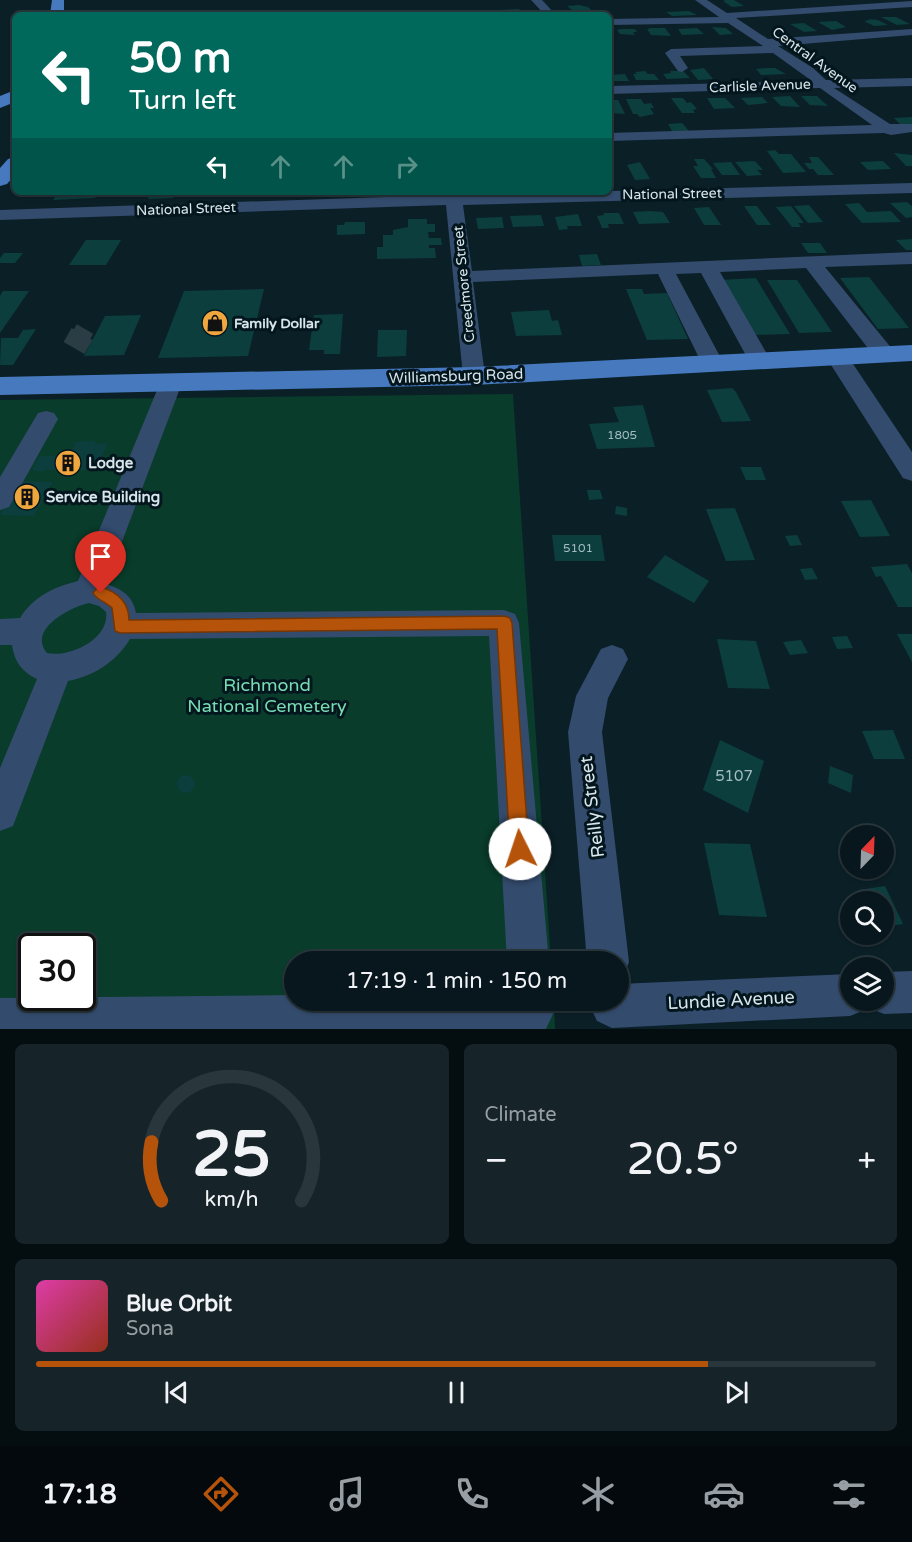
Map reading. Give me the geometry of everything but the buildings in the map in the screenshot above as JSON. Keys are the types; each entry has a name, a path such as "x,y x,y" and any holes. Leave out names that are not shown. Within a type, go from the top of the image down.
{"main road":[{"path":"0,180 12,166"},
{"name":"Williamsburg Road","path":"0,386 474,376 912,353"}],"street":[{"path":"536,0 549,12"},
{"name":"Central Avenue","path":"700,0 813,74 831,92 888,129"},
{"path":"612,22 727,18 912,4"},
{"path":"627,7 646,21"},
{"path":"682,68 671,53 912,32"},
{"name":"Carlisle Avenue","path":"612,90 912,82"},
{"path":"612,137 888,129 908,134"},
{"name":"National Street","path":"612,193 912,188"},
{"path":"97,212 109,196 134,195"},
{"name":"National Street","path":"0,215 511,195"},
{"name":"Creedmore Street","path":"454,196 474,376"},
{"path":"463,277 912,258"},
{"path":"811,262 885,355"},
{"path":"707,266 760,361"},
{"path":"664,268 713,364"},
{"path":"837,357 912,472"},
{"path":"89,591 171,383"},
{"path":"0,500 46,419"},
{"path":"89,591 101,593 118,605 121,615 120,626 114,639 89,661 73,667 57,669 44,667 34,661 28,653 26,643 14,631 35,619 59,599 89,591"},
{"path":"120,626 504,623 527,951"},
{"name":"Reilly Street","path":"607,951 585,732 592,696 612,659"},
{"path":"0,813 57,669"},
{"path":"894,993 912,992"},
{"name":"Lundie Avenue","path":"613,1012 840,996"},
{"path":"0,1020 531,1014 531,1011"}],"green space":[{"name":"Richmond National Cemetery","path":"513,394 550,951 284,951 284,1011 554,1011 555,1029 0,1029 0,400"}],"tunnel":[{"path":"81,336 85,329"},
{"path":"74,348 82,334"}],"place":[{"name":"Family Dollar","path":"215,323"},
{"name":"Lodge","path":"68,463"},
{"name":"Service Building","path":"27,497"}],"route":[{"path":"101,593 118,605 121,615 120,626 504,623 520,849"}]}
